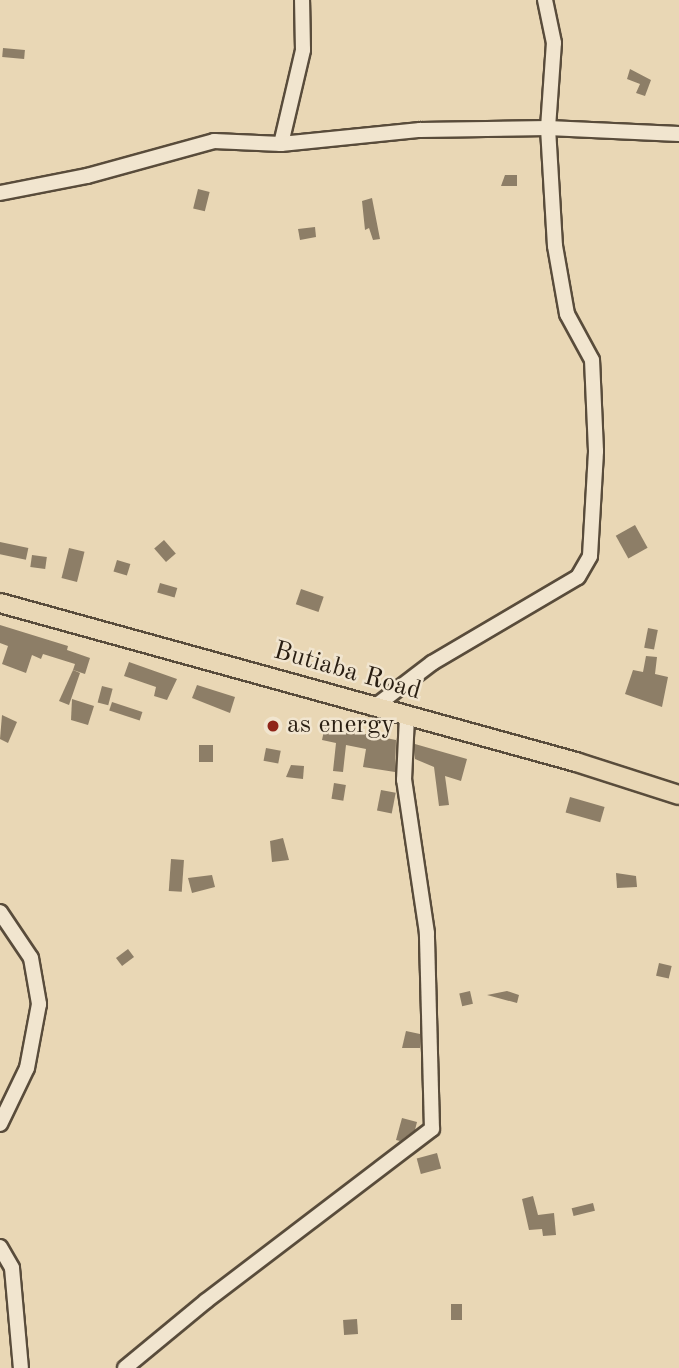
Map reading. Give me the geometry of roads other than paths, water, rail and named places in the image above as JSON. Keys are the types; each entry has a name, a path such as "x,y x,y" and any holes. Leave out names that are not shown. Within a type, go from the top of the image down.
{"main road":[{"name":"Butiaba Road","path":"0,603 679,795"}],"street":[{"path":"281,144 303,50 302,0"},
{"path":"373,708 432,663 578,577 590,556 596,451 592,360 563,301 555,246 548,128 554,43 545,0"},
{"path":"0,193 87,176 214,141 281,144 420,130 548,128 679,134"},
{"path":"125,1368 206,1301 432,1129 427,933 404,780 407,716"},
{"path":"0,912 31,958 39,1004 27,1068 0,1124"},
{"path":"0,1247 12,1268 22,1368"}],"place":[{"name":"as energy","path":"273,726"}]}
